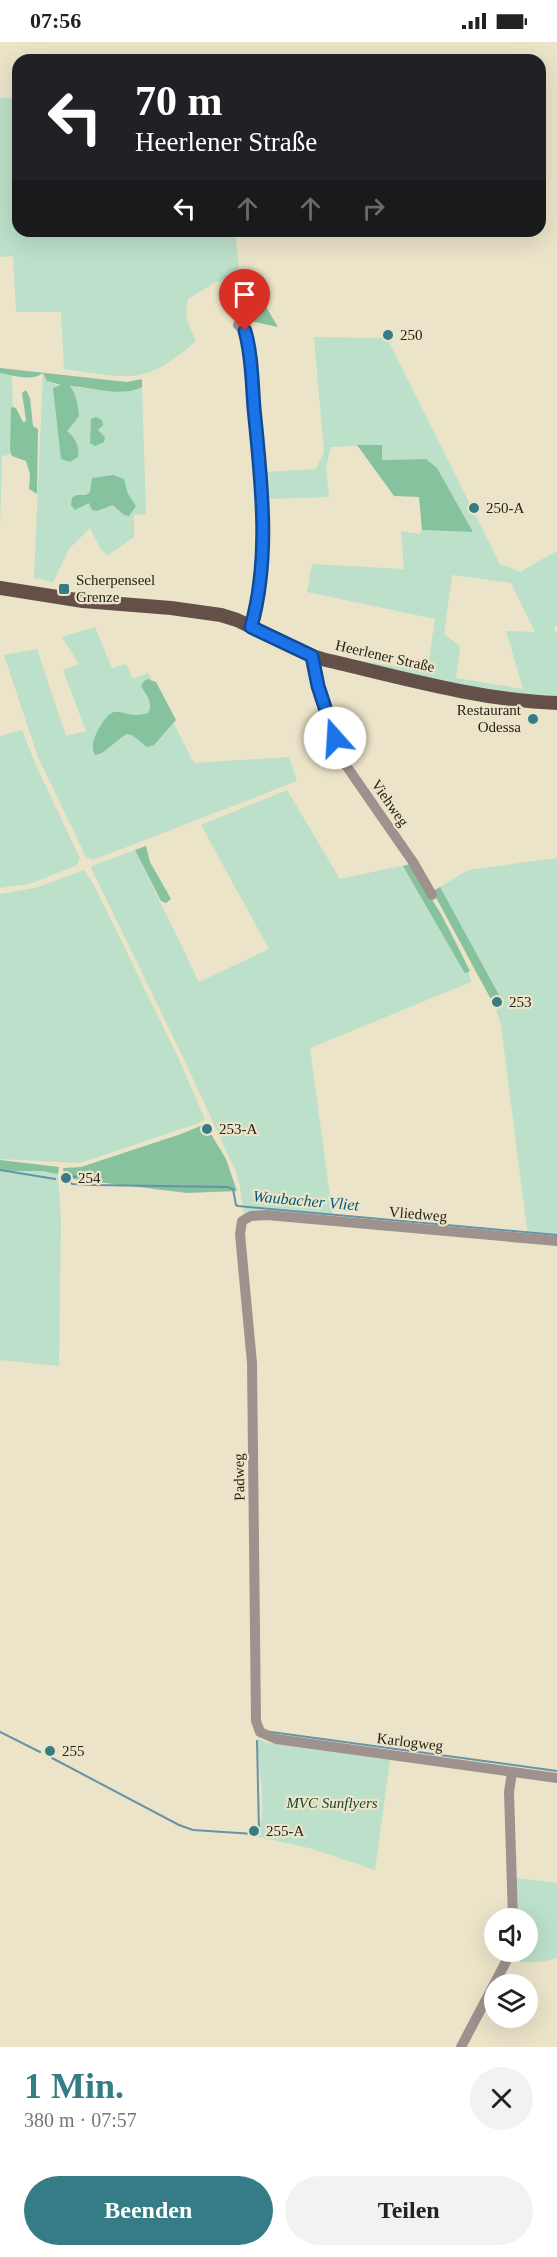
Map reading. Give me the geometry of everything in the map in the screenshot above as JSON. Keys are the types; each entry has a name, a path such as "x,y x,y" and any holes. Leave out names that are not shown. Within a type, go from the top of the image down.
{"main road":[{"name":"Heerlener Straße","path":"0,588 107,604 205,612 237,620 312,656 467,692 511,700 557,704"}],"street":[{"path":"238,325 245,331 248,347 263,527 256,610 251,627"},
{"name":"Viehweg","path":"312,656 318,686 345,764 432,895"},
{"name":"Vliedweg","path":"242,1221 255,1215 267,1215 557,1241"},
{"name":"Padweg","path":"242,1221 240,1234 252,1363 256,1721 260,1732"},
{"name":"Karlogweg","path":"260,1732 276,1738 557,1778"},
{"path":"512,1772 510,1792 513,1908"},
{"path":"461,2047 506,1962"}],"green space":[{"path":"0,98 12,98 12,237 236,237 240,278 216,282 188,299 186,318 196,341 178,356 163,366 135,376 105,375 64,369 61,312 16,312 13,256 0,257"},
{"path":"244,273 247,275 278,327 250,321"},
{"path":"314,337 387,338 501,566 504,565 520,572 557,551 557,625 554,628 557,634 557,699 507,695 362,663 363,661 427,672 435,619 307,592 312,564 404,569 401,531 420,534 422,530 473,532 437,468 426,459 382,460 382,445 331,447 326,468 329,497 269,499 266,472 316,469 324,452","holes":["452,575 511,583 535,632 506,631 523,689 456,678 460,646 444,634"]},
{"path":"0,368 127,382 142,379 142,387 116,392 70,386 74,393 79,416 67,431 78,446 78,457 70,462 61,459 53,388 61,385 47,381 43,373 39,376 22,377 0,373"},
{"path":"43,372 53,384 59,385 113,391 134,390 142,387 146,514 134,515 134,537 107,556 90,528 69,549 53,582 34,578"},
{"path":"0,373 12,375 14,454 2,456 0,529"},
{"path":"26,390 30,398 33,426 38,429 37,494 29,489 30,474 26,461 12,456 10,450 11,409 16,408 25,422 22,393"},
{"path":"96,417 102,420 103,425 98,430 105,437 104,442 95,446 90,443 91,419"},
{"path":"357,445 382,445 382,460 426,459 437,468 473,532 422,530 419,497 394,496"},
{"path":"113,475 124,479 128,494 136,506 129,516 124,515 113,505 97,511 92,510 89,503 75,510 71,505 72,498 90,492 92,478"},
{"path":"95,627 112,668 126,664 133,679 148,673 194,763 289,757 297,781 93,860 86,857 38,757 4,655 37,649 66,736 86,731 63,670 79,664 62,637"},
{"path":"148,679 156,682 176,720 154,745 147,747 132,735 126,734 102,753 95,755 94,738 109,715 114,712 131,715 148,713 150,703 141,686"},
{"path":"22,730 37,768 80,858 77,865 30,884 0,888 0,736"},
{"path":"287,790 340,879 410,864 454,938 468,969 471,982 310,1048 333,1219 244,1217 236,1172 91,868 135,850 199,982 269,949 201,825"},
{"path":"146,846 150,862 171,899 166,903 161,901 135,850"},
{"path":"557,858 557,1239 528,1237 501,1025 494,1003 474,969 435,890 468,870"},
{"path":"410,864 441,914 470,971 465,973 463,970 403,866"},
{"path":"84,870 95,887 176,1053 205,1119 80,1163 0,1159 0,894 35,888"},
{"path":"440,887 499,995 492,1001 434,894 435,890"},
{"path":"205,1124 226,1159 237,1191 187,1193 64,1178 63,1168 81,1167"},
{"path":"0,1160 59,1167 58,1174 42,1171 0,1171"},
{"path":"0,1171 42,1171 58,1174 61,1222 59,1366 0,1360"},
{"name":"MVC Sunflyers","path":"258,1738 268,1743 390,1760 375,1870 309,1848 258,1837 256,1832 262,1814 262,1801"},
{"path":"517,1878 557,1883 557,1958 538,1962 538,1908 518,1908"}],"waterway":[{"path":"0,1170 55,1179"},
{"path":"69,1177 89,1173"},
{"name":"Waubacher Vliet","path":"67,1177 72,1184 227,1187 233,1189 238,1206 557,1235"},
{"path":"0,1732 40,1752"},
{"path":"271,1732 557,1771"},
{"path":"52,1758 179,1825 193,1830 254,1834 259,1831 257,1741"}],"place":[{"name":"250","path":"388,335"},
{"name":"250-A","path":"474,508"},
{"name":"Scherpenseel Grenze","path":"64,589"},
{"name":"Restaurant Odessa","path":"533,719"},
{"name":"253","path":"497,1002"},
{"name":"253-A","path":"207,1129"},
{"name":"254","path":"66,1178"},
{"name":"255","path":"50,1751"},
{"name":"255-A","path":"254,1831"}],"route":[{"path":"245,331 254,402 263,527 256,610 251,627 312,656 318,686 335,738"}]}
